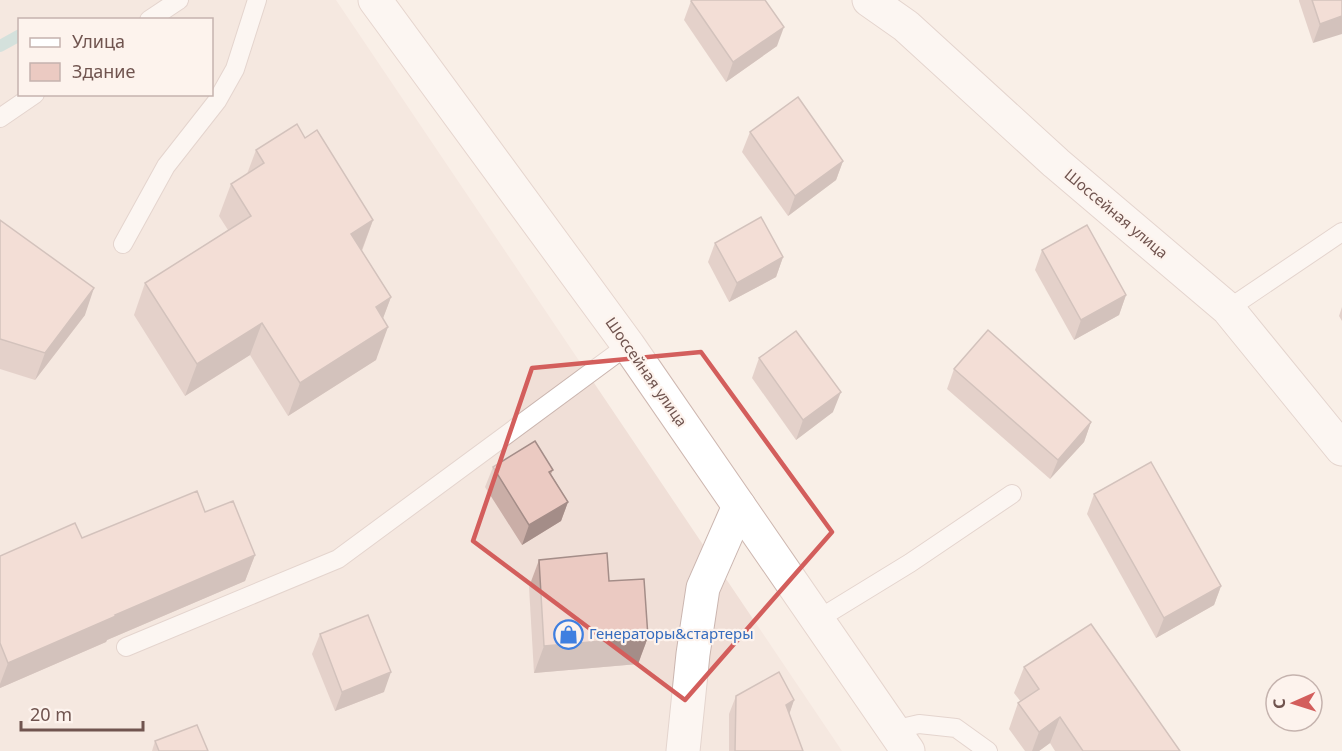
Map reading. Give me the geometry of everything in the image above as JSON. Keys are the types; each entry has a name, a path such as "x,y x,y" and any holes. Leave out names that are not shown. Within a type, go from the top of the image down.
{"street":[{"name":"Шоссейная улица","path":"375,0 628,345 901,740"},
{"name":"Шоссейная улица","path":"869,0 906,26 1056,164 1228,309 1342,449"},
{"path":"683,751 693,654 703,588 739,506"}],"lane":[{"path":"123,244 166,166 217,101 235,69 257,0"},
{"path":"152,18 172,2"},
{"path":"0,118 32,96"},
{"path":"1228,309 1342,232"},
{"path":"126,647 338,559 628,345"},
{"path":"817,620 910,563 1012,494"},
{"path":"901,740 919,724 956,728 988,751"}],"highlighted area":[{"path":"701,352 832,532 685,700 473,541 532,368"}],"shaded area":[{"path":"0,0 336,0 842,751 0,751"}],"building":[{"path":"692,0 765,0 784,27 733,62"},
{"path":"1312,0 1342,0 1342,16 1320,24"},
{"path":"798,97 843,161 795,196 750,132"},
{"path":"297,124 305,138 317,130 373,220 351,234 391,297 376,307 388,327 300,383 262,323 197,364 145,283 251,216 231,184 264,163 256,150"},
{"path":"761,217 783,257 737,283 715,243"},
{"path":"0,220 94,288 45,353 0,339"},
{"path":"1087,225 1126,295 1081,320 1042,250"},
{"path":"988,330 1091,422 1058,460 954,369"},
{"path":"796,331 841,392 803,420 759,358"},
{"path":"535,441 553,470 549,472 568,502 529,525 493,467"},
{"path":"1151,462 1221,586 1164,618 1094,494"},
{"path":"197,491 205,512 233,501 255,555 8,663 0,643 0,556 75,523 82,538"},
{"path":"607,553 609,581 644,579 648,637 544,646 539,560"},
{"path":"368,615 391,672 342,692 320,634"},
{"path":"1091,624 1180,751 1083,751 1060,717 1039,732 1018,703 1039,689 1024,667"},
{"path":"779,672 794,700 786,705 803,751 735,751 736,696"},
{"path":"197,725 208,751 159,751 155,741"}],"waterway":[{"path":"0,46 18,36"}],"place":[{"name":"Генераторы&стартеры","path":"568,634"}]}
